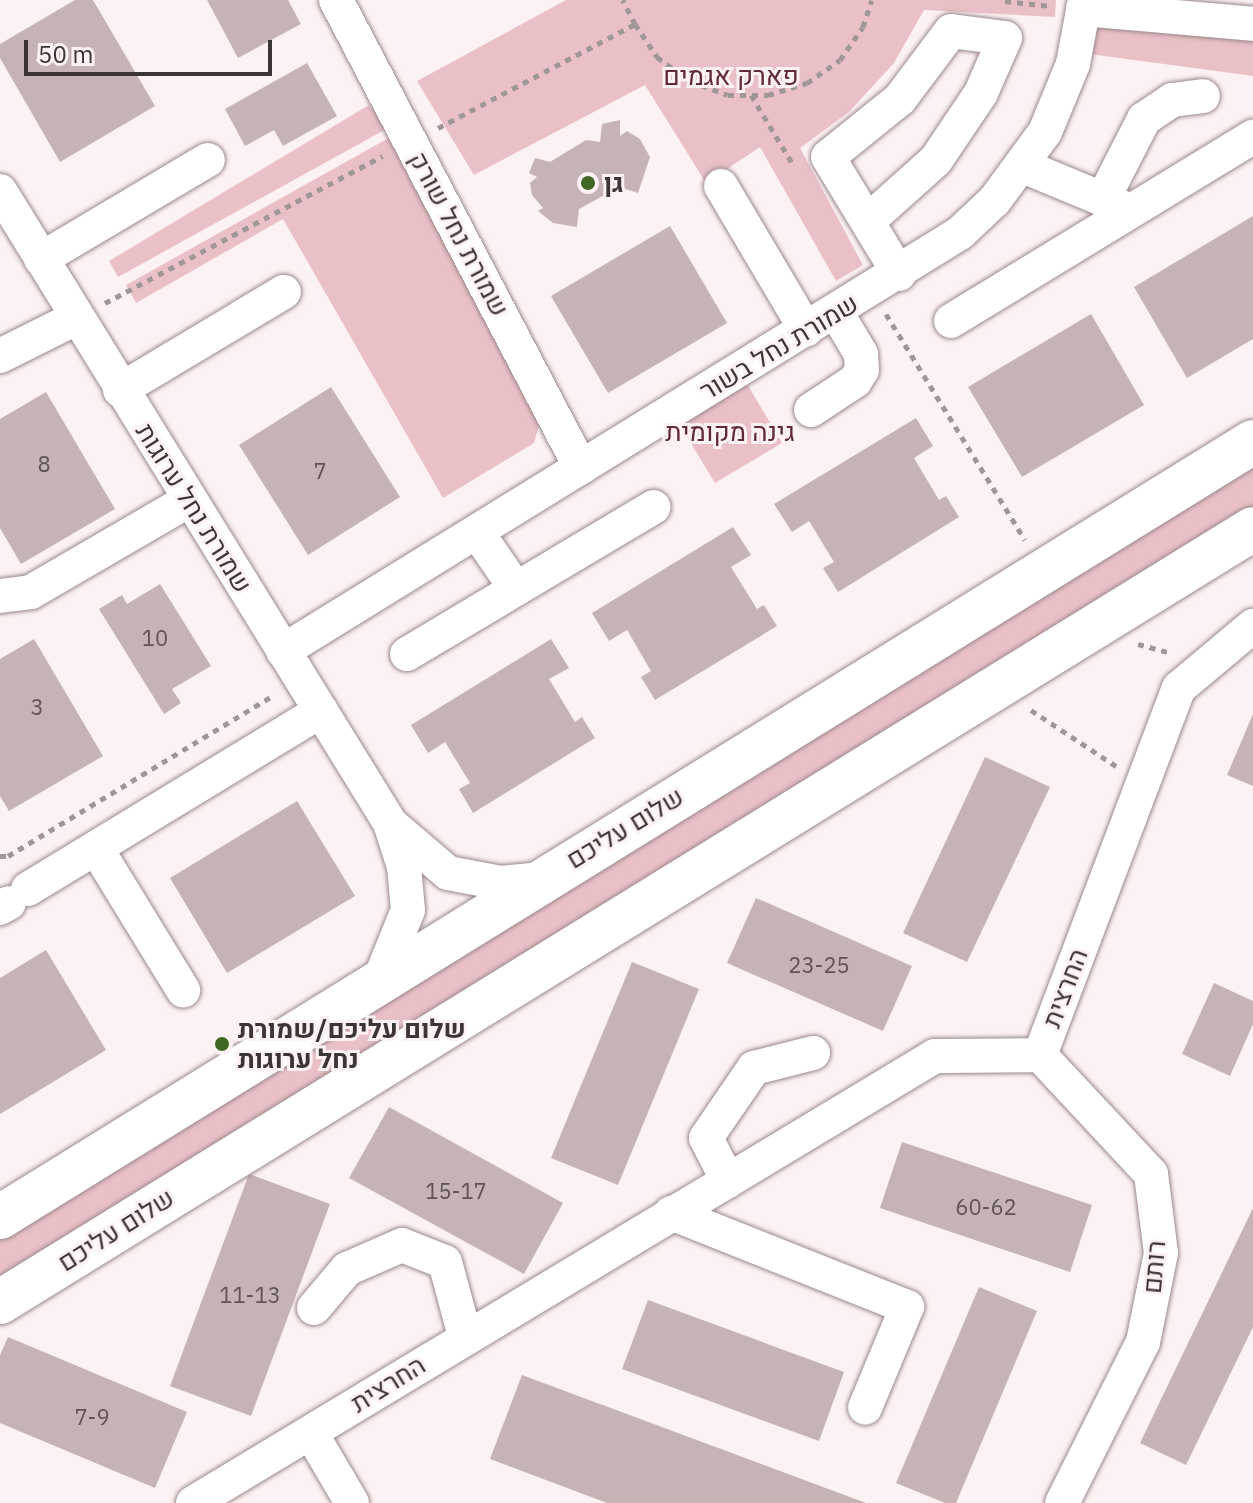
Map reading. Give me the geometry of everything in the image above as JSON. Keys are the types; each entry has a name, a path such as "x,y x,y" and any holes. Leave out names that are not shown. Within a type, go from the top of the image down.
{"main road":[{"name":"שלום עליכם","path":"0,1217 380,979 1253,442"},
{"name":"שלום עליכם","path":"0,1302 1253,529"}],"street":[{"name":"שמורת נחל שורק","path":"336,0 581,468"},
{"path":"1084,4 1253,24"},
{"name":"שמורת נחל בשור","path":"292,665 477,532 960,233 1023,166 1061,99 1084,4"},
{"path":"868,221 936,160 981,93 1005,38 951,31 900,99 828,157 868,221 885,282"},
{"path":"1117,205 1144,119 1172,100 1203,96"},
{"path":"951,321 1117,205 1253,137"},
{"path":"41,259 208,160"},
{"path":"1023,166 1117,205"},
{"path":"721,186 806,330"},
{"name":"שמורת נחל ערוגות","path":"0,191 390,823 404,867 408,910 380,979"},
{"path":"120,390 284,292"},
{"path":"811,410 855,381 862,370 861,354 836,312"},
{"path":"0,356 76,318"},
{"path":"0,596 31,592 189,500"},
{"path":"407,654 654,507"},
{"path":"477,532 516,589"},
{"name":"החרצית","path":"193,1503 465,1336 935,1056 1040,1055 1179,688 1253,626"},
{"path":"12,900 321,711"},
{"name":"שמורת נחל ערוגות","path":"390,823 448,873 501,883 542,879"},
{"path":"96,848 183,990"},
{"path":"728,1181 706,1138 754,1068 813,1053"},
{"name":"רותם","path":"1040,1055 1151,1174 1161,1253 1143,1342 1062,1503"},
{"path":"671,1213 907,1307 865,1408"},
{"path":"314,1308 347,1269 402,1245 445,1262 465,1336"},
{"path":"311,1433 352,1503"}],"path":[{"path":"625,0 635,24 657,57 690,81 728,95 751,95 807,83 840,60 863,27 872,0"},
{"path":"992,0 1084,4"},
{"path":"76,318 635,24"},
{"path":"751,95 799,174"},
{"path":"885,282 1045,572"},
{"path":"1091,631 1208,664"},
{"path":"0,856 8,856 292,665"},
{"path":"990,692 1022,705 1143,783"}],"green space":[{"name":"פארק אגמים","path":"566,0 1056,0 1055,17 924,10 894,63 849,112 800,148 863,265 836,281 760,147 706,183 645,85 474,175 417,81"},
{"path":"1095,24 1253,38 1253,76 1090,54"},
{"path":"369,105 388,128 118,277 109,261"},
{"path":"394,135 545,404 534,443 443,498 283,219 136,303 126,285"},
{"name":"גינה מקומית","path":"746,382 782,443 715,483 678,422"},
{"path":"1253,466 1253,510 0,1280 0,1238"}],"building":[{"path":"75,0 93,0 155,106 60,162 0,58 0,44"},
{"path":"207,0 288,0 301,24 238,58"},
{"path":"307,63 337,116 283,146 274,130 245,146 225,109"},
{"path":"620,120 620,136 627,131 640,139 650,157 638,193 619,187 579,209 577,227 553,223 538,211 543,208 532,195 530,183 537,177 529,173 535,158 550,162 586,140 600,142 602,124"},
{"path":"1253,216 1253,339 1187,378 1134,287"},
{"path":"670,226 727,323 608,393 551,296"},
{"path":"1091,314 1144,405 1022,477 968,387"},
{"path":"331,387 400,497 308,555 239,445"},
{"path":"46,392 115,509 21,564 0,528 0,419"},
{"path":"916,418 933,446 914,458 939,500 946,496 959,517 838,592 823,568 834,562 809,521 792,532 774,504"},
{"path":"733,527 751,555 731,567 757,609 764,605 777,626 655,700 641,677 651,671 627,630 609,641 592,613"},
{"path":"160,584 211,666 172,689 181,703 164,714 99,609 122,595 127,604"},
{"path":"34,639 103,756 9,811 0,796 0,659"},
{"path":"551,639 569,668 549,679 575,722 582,717 595,738 473,813 459,789 470,783 445,742 428,753 411,725"},
{"path":"1253,714 1253,786 1227,775"},
{"path":"985,757 1050,787 967,962 903,933"},
{"path":"297,801 355,896 227,973 170,878"},
{"path":"756,898 912,966 883,1031 727,963"},
{"path":"46,950 106,1050 0,1114 0,978"},
{"path":"632,962 699,989 618,1185 551,1158"},
{"path":"1214,983 1253,1001 1253,1024 1230,1076 1182,1054"},
{"path":"389,1107 563,1203 524,1274 349,1178"},
{"path":"902,1142 1092,1205 1070,1272 880,1208"},
{"path":"249,1174 330,1204 251,1416 170,1386"},
{"path":"1253,1208 1253,1327 1186,1465 1140,1443"},
{"path":"979,1287 1037,1311 956,1503 945,1503 896,1483"},
{"path":"648,1300 844,1372 819,1441 622,1369"},
{"path":"8,1337 187,1412 155,1488 0,1423 0,1355"},
{"path":"522,1375 866,1503 607,1503 490,1459"}],"place":[{"name":"גן","path":"588,183"},
{"name":"שלום עליכם/שמורת נחל ערוגות","path":"222,1044"}]}
